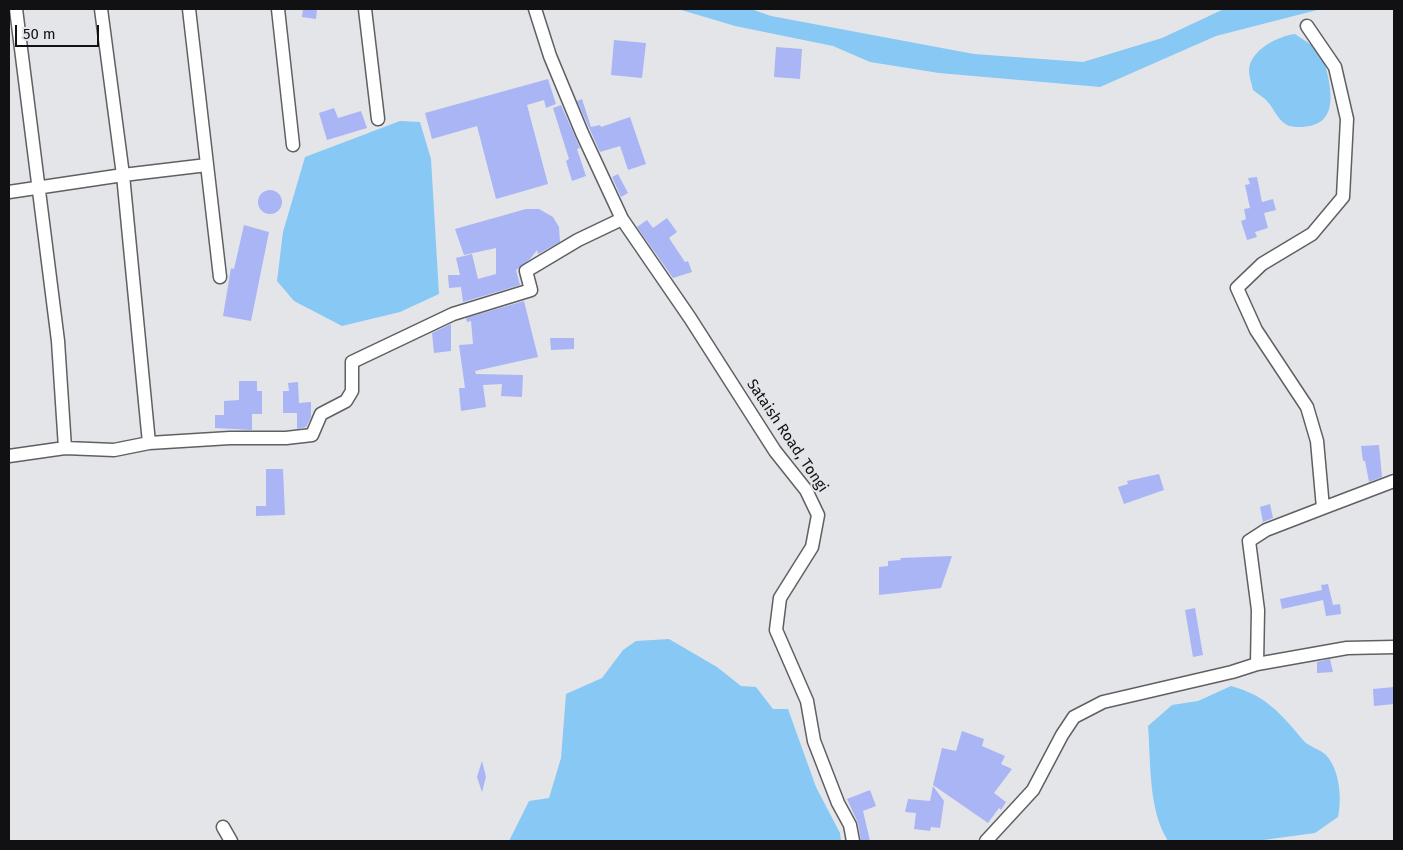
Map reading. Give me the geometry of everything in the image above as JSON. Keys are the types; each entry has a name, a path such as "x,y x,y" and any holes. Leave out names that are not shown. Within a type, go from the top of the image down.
{"street":[{"path":"16,9 58,341 65,448"},
{"path":"101,9 124,174 149,443"},
{"path":"189,9 220,277"},
{"path":"278,9 293,145"},
{"path":"365,9 378,120"},
{"name":"Sataish Road, Tongi","path":"535,9 550,56 592,156 622,219 685,310 775,451 806,490 818,515 812,547 780,598 776,630 807,701 814,741 838,803 850,826 853,841"},
{"path":"1307,26 1335,67 1347,119 1343,197 1312,234 1262,264 1237,288 1256,330 1306,406 1317,441 1322,508"},
{"path":"9,192 124,174 207,165"},
{"path":"9,456 65,448 114,450 149,443 230,438 286,438 312,435 321,414 346,400 352,391 352,362 453,314 531,290 526,271 578,240 622,219"},
{"path":"1257,664 1258,610 1249,542 1266,530 1394,481"},
{"path":"986,841 1033,790 1062,735 1074,717 1103,702 1232,672 1257,664 1347,648 1394,647"},
{"path":"223,827 231,841"}],"water":[{"path":"678,9 751,9 771,16 974,54 1083,62 1162,38 1224,9 1321,9 1216,36 1100,87 939,73 870,62 833,46 735,26"},
{"path":"1295,34 1322,52 1331,95 1327,115 1320,122 1310,126 1293,127 1283,122 1268,102 1253,90 1249,75 1254,56 1260,50 1273,41"},
{"path":"400,121 420,122 431,159 439,294 400,312 342,326 294,301 277,281 283,232 305,157"},
{"path":"669,639 717,667 741,686 756,687 773,709 788,709 816,787 840,833 841,841 509,841 529,801 549,798 561,758 566,694 602,678 623,650 636,641"},
{"path":"1231,686 1264,700 1305,742 1324,753 1331,761 1337,776 1340,793 1338,817 1315,833 1256,841 1168,841 1157,815 1154,800 1150,770 1148,726 1172,705 1198,701"}],"building":[{"path":"303,9 317,9 316,19 302,17"},
{"path":"614,40 646,43 642,78 611,75"},
{"path":"776,47 802,49 800,79 774,77"},
{"path":"548,79 556,104 546,108 544,100 527,105 548,184 496,199 477,126 432,139 425,113"},
{"path":"582,99 591,127 600,125 601,127 630,117 646,164 628,170 620,146 600,152 577,101"},
{"path":"561,105 580,148 577,149 586,176 572,181 566,161 569,159 553,108"},
{"path":"334,108 338,118 361,111 367,128 327,140 319,113"},
{"path":"618,174 628,193 621,197 612,177"},
{"path":"1257,177 1262,202 1273,199 1276,210 1264,213 1268,228 1255,232 1257,237 1247,240 1241,221 1246,219 1244,209 1250,208 1245,185 1250,184 1248,178"},
{"path":"270,190 278,194 282,202 278,210 270,214 262,210 258,202 262,194"},
{"path":"526,209 539,209 553,217 559,227 560,242 538,254 537,250 530,259 516,270 520,285 463,302 461,287 449,288 448,275 460,275 456,258 472,254 478,279 496,274 496,248 464,255 455,229"},
{"path":"667,218 677,232 669,238 685,262 688,261 692,272 673,278 637,227 647,220 653,228"},
{"path":"244,225 269,232 251,321 223,316 231,268 234,269"},
{"path":"524,301 538,357 475,371 476,374 523,375 522,397 501,396 502,384 483,385 486,407 461,411 459,388 465,388 459,345 473,344 471,321 467,322 466,318"},
{"path":"451,324 451,351 434,353 432,333"},
{"path":"550,338 574,338 574,349 551,350"},
{"path":"239,381 257,381 257,391 262,391 262,414 252,414 252,430 215,428 215,415 224,415 224,401 239,400"},
{"path":"298,382 299,403 311,402 311,417 306,427 297,429 297,413 283,413 283,391 289,391 288,383"},
{"path":"1379,445 1382,477 1369,482 1361,446"},
{"path":"266,469 283,469 285,515 256,516 256,506 266,506"},
{"path":"1159,474 1164,490 1124,504 1118,487 1128,484 1127,481"},
{"path":"1270,504 1273,518 1263,522 1260,507"},
{"path":"952,556 941,588 879,595 879,567 888,566 888,561 901,560 900,558"},
{"path":"1328,584 1333,605 1340,604 1341,614 1326,616 1323,600 1282,609 1280,599 1322,590 1321,585"},
{"path":"1195,608 1203,655 1193,657 1185,610"},
{"path":"1330,659 1333,672 1317,673 1317,662"},
{"path":"1394,687 1394,704 1374,706 1373,689"},
{"path":"962,731 984,739 982,746 1005,756 1001,764 1012,769 994,793 1006,802 988,823 933,785 942,748 956,751"},
{"path":"482,761 486,777 482,792 477,777"},
{"path":"933,786 944,801 940,828 931,827 930,831 914,829 916,813 905,812 908,799 930,801"},
{"path":"870,790 876,806 863,811 870,841 861,841 858,823 847,799"}]}
